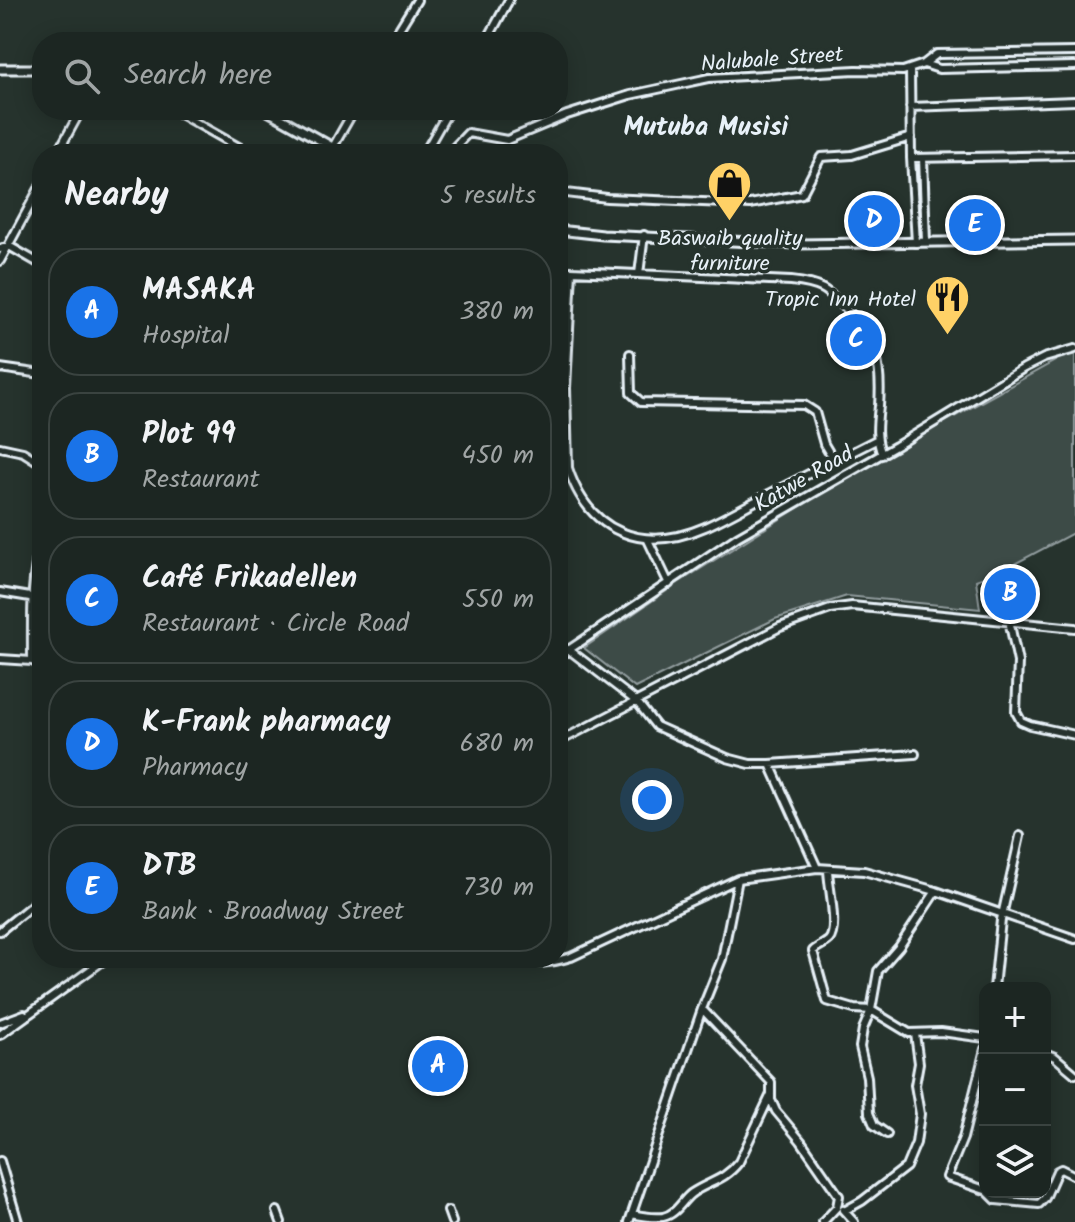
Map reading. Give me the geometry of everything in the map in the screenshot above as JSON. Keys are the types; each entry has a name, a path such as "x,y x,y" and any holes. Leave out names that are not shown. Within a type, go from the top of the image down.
{"main road":[{"path":"0,69 32,69"},
{"path":"282,120 320,144"},
{"path":"568,231 797,244 1075,240"}],"street":[{"path":"397,32 417,0"},
{"path":"491,32 509,0"},
{"name":"Nalubale Street","path":"568,115 630,95 709,78 910,70 937,54 1075,52"},
{"name":"Nalubale Street","path":"924,64 939,69 1075,66"},
{"path":"910,70 916,243"},
{"path":"910,107 1075,101"},
{"path":"62,144 76,120"},
{"path":"191,120 233,144"},
{"path":"335,144 348,120"},
{"path":"430,144 443,120"},
{"name":"Nalubale Street","path":"458,144 468,133 507,140 555,120"},
{"path":"568,193 607,198 750,204 802,194 821,157 852,155 911,137"},
{"path":"911,158 1075,155"},
{"path":"923,158 926,242"},
{"path":"0,261 32,202"},
{"path":"639,274 644,235"},
{"path":"0,249 9,246 32,259"},
{"path":"568,271 791,281 825,288 859,322 876,349 879,401 876,440 882,455"},
{"path":"568,349 572,271"},
{"name":"Katwe Road","path":"568,649 749,530 882,455 1024,368 1075,349"},
{"path":"630,354 631,393 641,402 804,405 815,412 824,444 834,461"},
{"path":"0,368 32,373"},
{"path":"568,468 577,491 591,512 610,528 648,540 704,528 876,440"},
{"path":"0,447 23,452 32,458"},
{"path":"648,540 669,584"},
{"path":"0,659 32,661 32,587"},
{"path":"0,592 31,597"},
{"path":"568,737 780,627 830,609 852,606 1075,628"},
{"path":"1009,620 1018,662 1016,712 1021,721 1075,735"},
{"path":"568,649 637,702 656,726 727,758 750,764 770,764 915,754"},
{"path":"770,764 817,868"},
{"path":"995,982 1003,915 1020,836"},
{"path":"568,958 738,879 817,868 864,871 936,891 1075,939"},
{"path":"828,869 834,931 828,942 813,951 827,1001 875,1012 915,1034 941,1032 979,1037"},
{"path":"738,879 722,959 630,1218 664,1217 691,1194 731,1172 739,1162 772,1090"},
{"path":"887,1134 874,1125 869,1113 860,1037 867,1020 875,1012 878,971 899,947 936,891"},
{"path":"0,931 32,905"},
{"path":"0,1035 93,968"},
{"path":"702,1009 771,1082 771,1100 776,1111 839,1196 838,1204 823,1222"},
{"path":"0,1023 28,1013"},
{"path":"844,1211 906,1167 916,1143 920,1114 915,1085 919,1063 915,1034"},
{"path":"979,1188 947,1177 963,1138 984,1054"},
{"path":"1048,1054 1075,1074"},
{"path":"0,1161 18,1222"},
{"path":"1051,1184 1061,1169 1075,1176"},
{"path":"994,1198 1039,1204 1045,1198"},
{"path":"838,1204 854,1222"},
{"path":"277,1211 281,1222"},
{"path":"448,1211 452,1222"}],"shaded area":[{"path":"1075,350 1075,532 1001,571 976,580 980,609 847,596 775,619 635,688 584,648 678,583 855,472"}],"place":[{"name":"K-Frank pharmacy","path":"874,221"},
{"name":"Baswaib quality furniture","path":"730,223"},
{"name":"DTB","path":"975,225"},
{"name":"Tropic Inn Hotel","path":"947,337"},
{"name":"Café Frikadellen","path":"856,340"},
{"name":"Plot 99","path":"1010,594"},
{"name":"MASAKA","path":"438,1066"}],"district":[{"name":"Mutuba Musisi","path":"706,126"}]}
